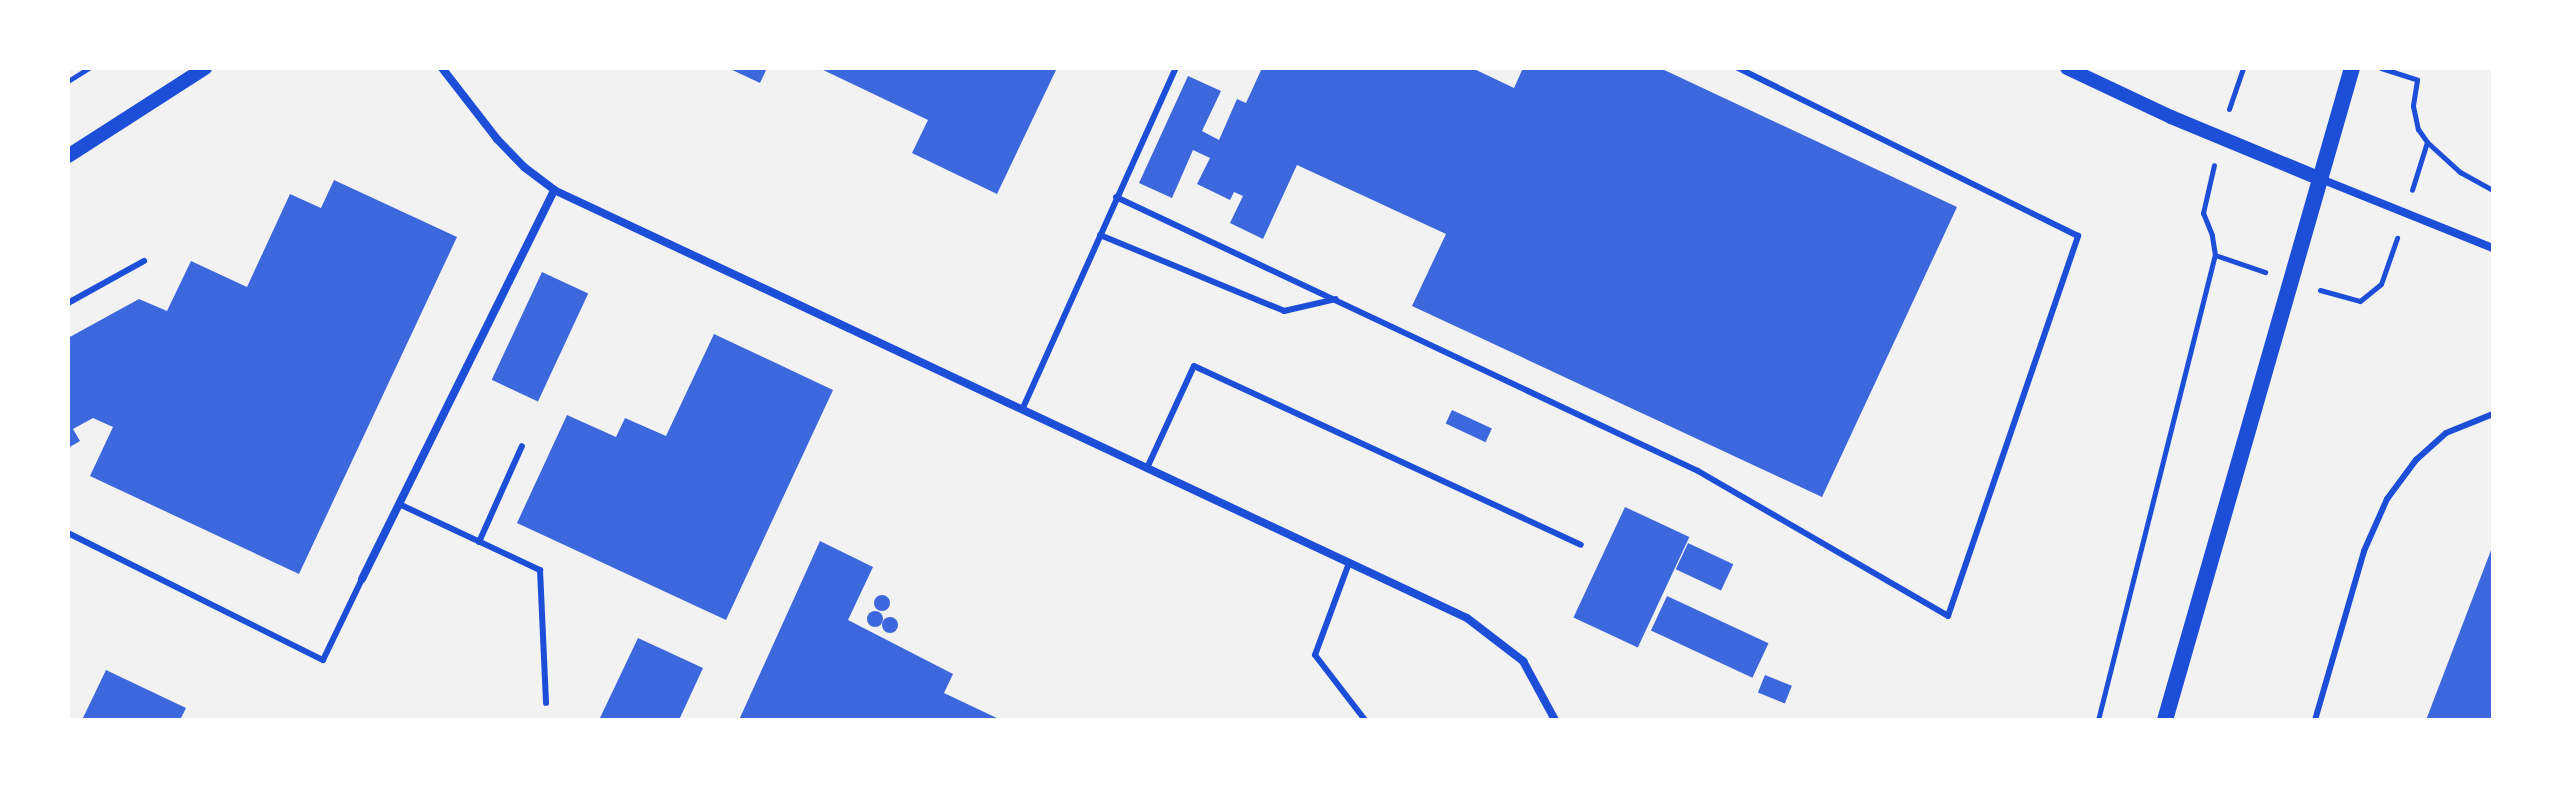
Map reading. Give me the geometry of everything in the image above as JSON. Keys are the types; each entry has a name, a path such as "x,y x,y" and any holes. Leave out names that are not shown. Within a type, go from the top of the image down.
{"main road":[{"path":"2165,720 2352,68"}],"street":[{"path":"68,156 205,68"},
{"path":"442,68 497,139 524,167 554,190 1467,618 1523,661 1555,720"},
{"path":"2067,68 2183,122 2493,248"},
{"path":"362,579 554,190"}],"lane":[{"path":"1022,410 1176,68"},
{"path":"1116,197 1698,471 1948,616 2078,236 1738,68"},
{"path":"1100,235 1284,311 1336,299"},
{"path":"68,303 144,261"},
{"path":"1147,468 1194,366 1581,545"},
{"path":"2315,720 2364,551 2387,499 2416,460 2446,433 2493,414"},
{"path":"479,542 522,446"},
{"path":"399,504 540,570 546,703"},
{"path":"68,533 323,660 362,579"},
{"path":"1349,563 1315,655 1365,720"}],"path":[{"path":"68,81 89,68"},
{"path":"2380,68 2417,80 2413,106 2418,129 2427,142 2460,172 2493,190"},
{"path":"2405,214 2427,142"},
{"path":"2098,720 2215,255"}],"building":[{"path":"728,68 767,68 760,83"},
{"path":"819,68 1057,68 997,194 912,153 928,120"},
{"path":"1262,68 1472,68 1514,88 1523,68 1660,68 1957,207 1822,497 1412,306 1446,234 1297,165 1263,239 1230,223 1243,196 1234,192 1230,200 1197,184 1210,158 1193,150 1172,198 1139,183 1188,76 1221,91 1202,131 1219,140 1237,99 1246,103"},
{"path":"334,180 457,237 299,574 90,476 113,427 93,418 73,429 80,441 68,448 68,338 139,299 167,311 191,261 247,287 290,194 321,208"},
{"path":"542,272 588,294 538,401 492,380"},
{"path":"714,334 833,390 726,620 517,523 567,415 616,437 625,418 666,436"},
{"path":"1452,410 1492,429 1486,442 1446,424"},
{"path":"1625,507 1689,537 1638,648 1573,618"},
{"path":"820,541 873,567 848,620 953,674 944,693 1001,720 739,720"},
{"path":"1688,543 1733,564 1721,590 1676,569"},
{"path":"2493,545 2493,720 2426,720"},
{"path":"882,595 890,603 882,611 874,603"},
{"path":"1667,596 1769,643 1752,678 1651,630"},
{"path":"875,611 881,613 881,625 875,627 869,625 867,619 869,613"},
{"path":"890,617 898,625 890,633 882,625"},
{"path":"638,638 703,668 679,720 599,720"},
{"path":"106,670 186,708 180,720 82,720"},
{"path":"1765,675 1792,686 1785,703 1758,693"}]}
